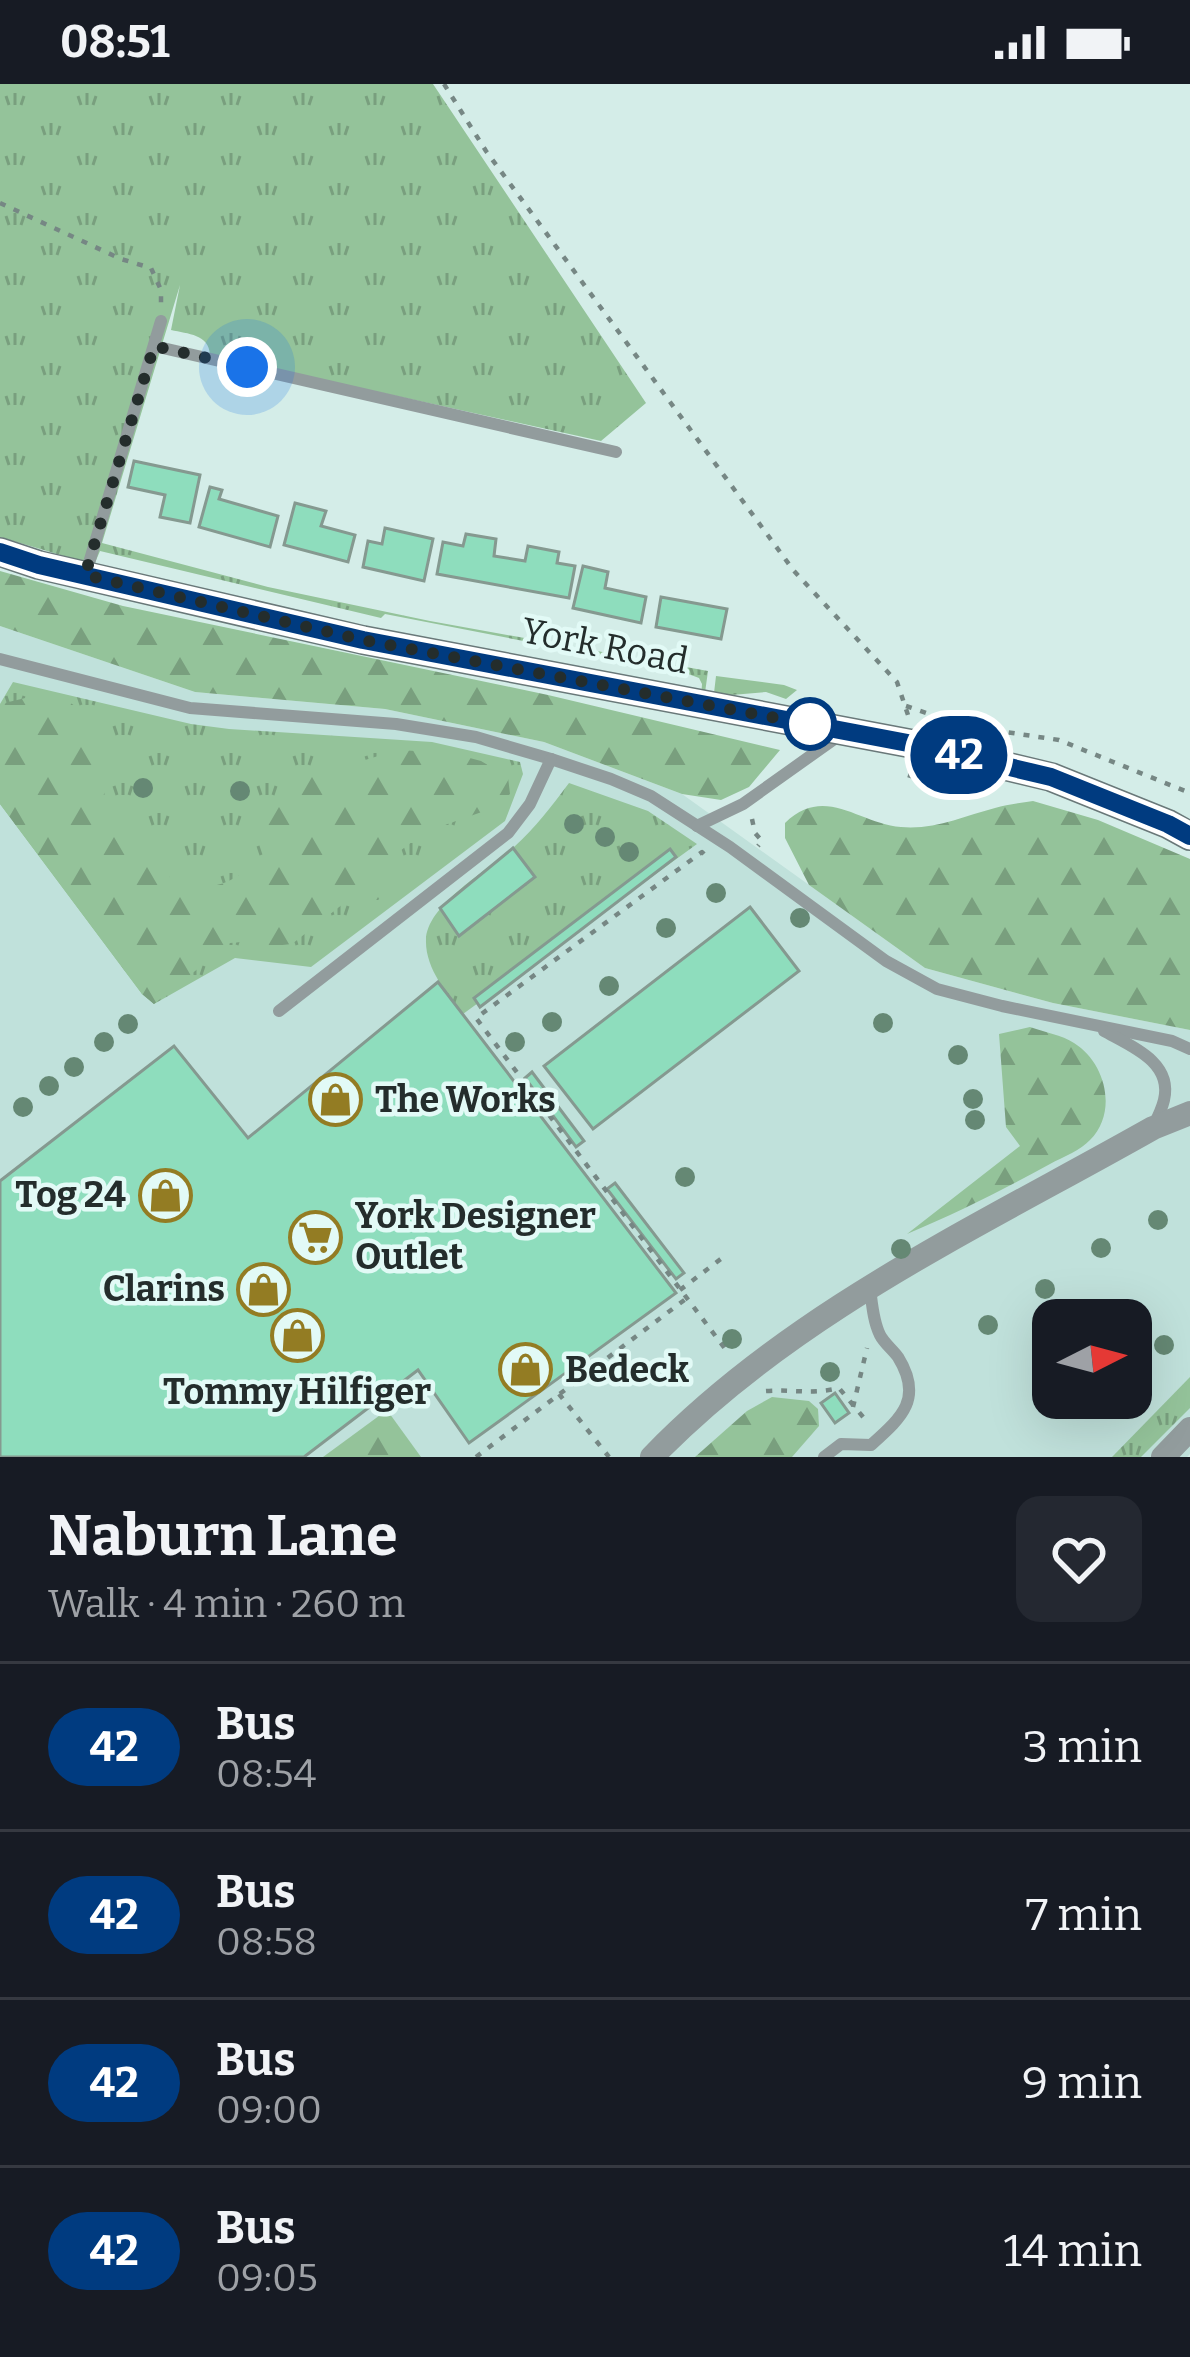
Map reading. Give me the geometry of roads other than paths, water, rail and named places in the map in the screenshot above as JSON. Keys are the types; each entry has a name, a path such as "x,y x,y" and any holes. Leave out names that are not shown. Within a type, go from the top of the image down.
{"main road":[{"name":"York Road","path":"0,552 363,640 913,744 1051,777 1190,836"}],"street":[{"path":"652,1457 790,1341 870,1286 1153,1128 1190,1113"},
{"path":"1163,1457 1190,1430"}],"lane":[{"path":"85,575 161,321"},
{"path":"154,346 616,452"},
{"path":"0,658 190,708 396,724 476,737 611,779 651,796 886,961 937,989 1190,1048"},
{"path":"697,826 743,804 846,731"},
{"path":"279,1011 508,833 530,804 551,760"},
{"path":"1094,1026 1160,1067 1166,1095 1153,1128"},
{"path":"824,1457 841,1444 871,1444 900,1419 910,1394 907,1372 881,1337 870,1286"}],"place":[{"name":"The Works","path":"336,1100"},
{"name":"Tog 24","path":"165,1195"},
{"name":"York Designer Outlet","path":"316,1237"},
{"name":"Clarins","path":"264,1289"},
{"name":"Tommy Hilfiger","path":"297,1336"},
{"name":"Bedeck","path":"526,1370"}]}
